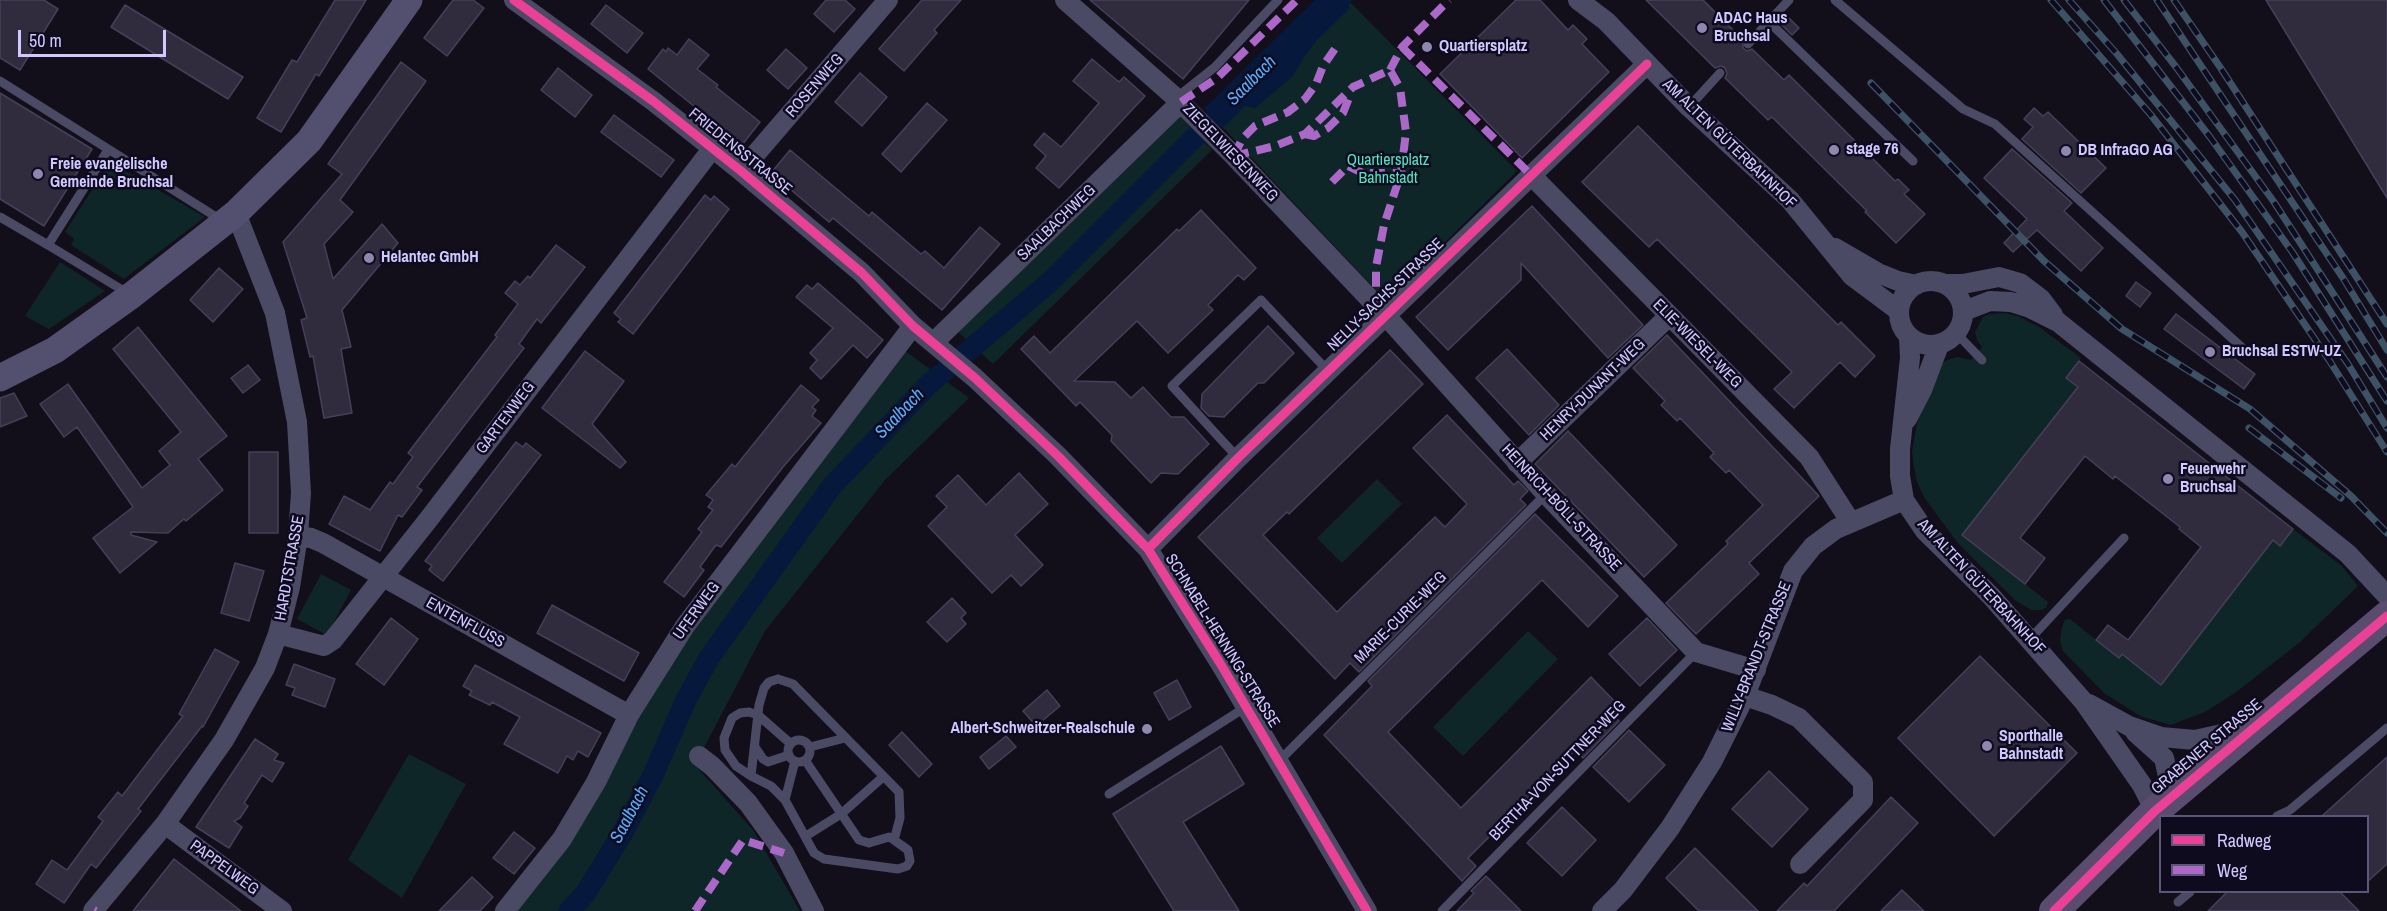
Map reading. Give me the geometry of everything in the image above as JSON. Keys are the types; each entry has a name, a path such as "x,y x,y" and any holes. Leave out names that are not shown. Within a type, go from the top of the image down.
{"main road":[{"path":"0,378 56,350 132,296 231,218 309,141 409,0"},
{"name":"GRABENER STRASSE","path":"2054,911 2155,811 2387,616"}],"street":[{"name":"FRIEDENSSTRASSE","path":"514,0 653,102 741,171 862,273 913,326 938,348"},
{"name":"ROSENWEG","path":"741,171 888,0"},
{"name":"ZIEGELWIESENWEG","path":"1065,0 1181,103 1220,141 1386,316"},
{"name":"AM ALTEN GÜTERBAHNHOF","path":"1578,0 1606,21 1689,107 1790,200 1852,276 1899,311"},
{"name":"AM ALTEN GÜTERBAHNHOF","path":"1592,0 1606,21"},
{"name":"NELLY-SACHS-STRASSE","path":"1148,549 1238,458 1647,64"},
{"name":"SAALBACHWEG","path":"938,348 1181,103"},
{"name":"GARTENWEG","path":"278,634 324,646 333,640 712,148"},
{"name":"ELIE-WIESEL-WEG","path":"1532,176 1809,457 1850,522"},
{"name":"HARDTSTRASSE","path":"93,911 165,824 224,740 265,669 278,634 290,587 298,536 301,493 297,422 274,313 231,218"},
{"path":"1826,242 1878,273 1916,285"},
{"path":"1944,284 1958,295 1964,311 1957,334 1939,345 1928,346 1918,343 1909,337 1900,320 1899,311 1905,296 1916,285 1926,282 1963,284 1999,277 2020,283 2041,299 2058,322"},
{"path":"1964,311 1990,301 2011,302 2030,308 2058,322 2348,554 2387,596"},
{"name":"HEINRICH-BÖLL-STRASSE","path":"1386,316 1517,463 1696,652 1756,670"},
{"name":"HENRY-DUNANT-WEG","path":"1517,463 1669,316"},
{"name":"UFERWEG","path":"505,911 562,839 596,782 629,715 685,626 913,326"},
{"name":"AM ALTEN GÜTERBAHNHOF","path":"1909,337 1910,357 1900,476 1904,500 1925,531 2030,639 2084,702 2142,785 2155,811"},
{"path":"1903,427 1922,390 1939,345"},
{"name":"SCHNABEL-HENNING-STRASSE","path":"938,348 975,378 1058,456 1148,549 1246,707 1367,911"},
{"name":"WILLY-BRANDT-STRASSE","path":"1602,911 1623,890 1670,828 1712,762 1756,670 1793,570 1813,546 1850,522 1904,500"},
{"name":"ENTENFLUSS","path":"298,536 323,543 629,715"},
{"path":"1745,696 1772,705 1799,718 1863,782 1863,800 1800,864"},
{"name":"AM ALTEN GÜTERBAHNHOF","path":"2084,702 2128,726 2161,737 2195,740 2253,727"},
{"name":"AM ALTEN GÜTERBAHNHOF","path":"2128,726 2163,758 2170,786 2155,811"},
{"path":"699,756 748,803 784,853 814,911"},
{"name":"PAPPELWEG","path":"165,824 282,911"}],"lane":[{"path":"1181,103 1278,0"},
{"path":"1748,44 1789,0"},
{"path":"1835,0 1963,109 1995,124 2247,352"},
{"path":"1769,21 1913,160"},
{"path":"1689,107 1720,73"},
{"path":"0,81 108,150 231,218"},
{"path":"48,245 108,150"},
{"path":"0,217 132,296"},
{"path":"1238,458 1172,386 1261,300 1329,372"},
{"path":"1957,334 1982,360"},
{"name":"MARIE-CURIE-WEG","path":"1278,762 1546,494"},
{"path":"2030,639 2124,538"},
{"name":"BERTHA-VON-SUTTNER-WEG","path":"1442,911 1696,652"},
{"path":"751,776 758,715 764,688 769,682 777,679 786,681 793,684 899,792 901,803 899,824 894,840"},
{"path":"1109,794 1246,707"},
{"path":"749,712 758,715 791,744 796,759 859,840 869,843 889,837 908,850 910,855 907,866 898,869 824,860 814,853 785,800 771,786 744,773 730,758 725,750 724,738 732,718 740,713 749,712"},
{"path":"2279,815 2289,810 2387,728"},
{"path":"791,744 799,740 810,747 845,738"},
{"path":"755,746 763,759 768,762 796,759 809,754 810,747"},
{"path":"785,800 796,759"},
{"path":"806,836 841,814 883,777"},
{"path":"2178,902 2188,893"}],"green space":[{"name":"Quartiersplatz Bahnstadt","path":"1334,0 1348,0 1517,171 1386,301 1214,118"},
{"path":"1178,114 1212,150 993,364 957,331"},
{"path":"110,162 205,217 124,279 71,245 74,239 65,232"},
{"path":"60,262 105,291 49,329 25,316"},
{"path":"2005,313 2018,316 2039,327 2081,358 2066,378 2078,387 1963,535 2048,602 2046,608 2040,610 2031,610 2015,600 1957,542 1924,497 1917,482 1912,452 1917,423 1938,367 1947,360 1957,357 1971,360 1982,347 1975,332 1983,317"},
{"path":"904,350 969,398 885,480 765,631 695,765 753,830 800,911 516,911 575,832 668,665"},
{"path":"1377,479 1402,504 1342,563 1317,538"},
{"path":"2293,529 2342,566 2358,586 2299,643 2235,693 2205,712 2171,725 2140,716 2104,693 2063,651 2060,640 2062,627 2065,620 2070,619 2119,658 2122,654 2161,685 2273,540 2280,545"},
{"path":"321,574 351,590 327,635 297,619"},
{"path":"1528,631 1558,659 1463,756 1433,727"},
{"path":"409,754 466,784 402,898 348,860"}],"water":[{"path":"1315,0 1353,0 1349,4 1349,9 1317,40 1293,76 1255,108 1245,106 1223,128 1204,108"}],"building":[{"path":"0,0 44,0 58,9 20,70 0,58"},
{"path":"335,0 366,0 319,76 316,74 281,132 257,118 292,60 297,62"},
{"path":"453,0 473,0 484,8 447,56 424,38"},
{"path":"826,0 845,0 855,9 834,32 814,14"},
{"path":"922,0 961,0 934,30 937,33 904,71 879,49"},
{"path":"1090,0 1249,0 1183,79"},
{"path":"1516,0 1540,0 1568,30 1573,25 1587,39 1582,44 1609,72 1522,158 1440,74"},
{"name":"stage 76","path":"1646,0 1703,0 1743,40 1743,48 1747,51 1752,49 1784,80 1789,75 1895,181 1898,179 1909,190 1904,194 1925,214 1896,243 1772,117 1768,120 1725,78 1727,74 1725,68 1721,66 1715,68"},
{"path":"2266,0 2387,0 2387,198"},
{"path":"125,5 243,77 228,99 111,27"},
{"path":"606,5 643,33 627,53 591,24"},
{"path":"1785,14 1799,28 1792,35 1778,21"},
{"path":"689,39 709,55 697,69 760,122 742,145 648,69 663,49 666,52 668,48 677,55"},
{"path":"786,49 807,68 788,89 767,70"},
{"path":"1092,59 1119,82 1124,77 1145,96 1059,188 1036,168 1046,156 1034,145 1044,133 1061,147 1099,103 1073,81"},
{"path":"401,62 426,81 340,200 353,212 324,244 333,279 382,224 398,243 342,310 351,347 341,349 352,413 324,418 313,356 310,357 301,320 307,318 283,242 342,174 328,164"},
{"path":"558,68 592,95 575,117 541,90"},
{"path":"860,73 887,97 862,126 835,102"},
{"name":"Freie evangelische Gemeinde Bruchsal","path":"0,93 92,149 44,226 0,199"},
{"path":"927,103 947,120 901,172 882,154"},
{"name":"DB InfraGO AG","path":"2034,108 2043,116 2048,112 2106,168 2081,193 2022,139 2033,127 2024,119"},
{"path":"614,115 674,160 661,177 601,132"},
{"path":"1638,126 1838,325 1841,322 1875,356 1855,377 1840,362 1794,408 1774,389 1792,372 1657,239 1649,247 1582,182"},
{"path":"2012,149 2072,203 2064,211 2103,248 2081,271 2037,230 2013,252 2004,243 2027,219 1984,178"},
{"path":"790,150 869,216 872,212 921,254 925,251 944,268 980,227 1000,244 942,310 833,218 829,222 771,173"},
{"path":"705,195 711,200 714,196 729,209 633,334 618,322 621,319 614,313"},
{"path":"1532,206 1643,325 1608,358 1521,263 1521,280 1448,350 1416,317"},
{"path":"1201,210 1256,268 1244,280 1238,275 1208,305 1213,310 1168,353 1137,321 1074,381 1115,382 1131,398 1143,387 1171,417 1184,417 1209,444 1178,474 1161,473 1151,483 1111,441 1112,435 1080,402 1076,406 1021,349 1034,336 1050,353 1177,229 1179,231"},
{"path":"556,245 585,267 541,323 537,319 519,344 524,348 417,487 422,490 402,517 398,515 380,551 329,524 344,496 370,510 390,482 393,484 413,457 408,453 497,337 495,335 518,304 505,293 515,281 520,285 528,276 530,278"},
{"path":"219,268 243,289 213,322 190,300"},
{"path":"2136,282 2151,293 2140,307 2126,296"},
{"path":"818,283 883,340 867,358 853,345 821,379 810,368 817,360 810,353 833,328 796,297 807,285 812,289"},
{"name":"Bruchsal ESTW-UZ","path":"2176,314 2255,374 2244,389 2164,329"},
{"path":"1268,326 1294,353 1264,383 1258,383 1224,417 1209,416 1201,408 1202,394"},
{"path":"138,327 227,436 198,459 223,490 168,533 131,532 131,535 157,542 120,573 93,538 133,507 77,427 64,437 40,404 68,384 142,488 170,465 159,451 181,432 113,349"},
{"path":"1667,335 1819,496 1749,563 1759,574 1696,634 1666,603 1728,544 1726,541 1763,505 1729,470 1726,473 1710,457 1714,453 1680,418 1677,421 1661,405 1665,401 1633,368"},
{"path":"1507,349 1559,405 1529,435 1476,378"},
{"path":"1390,350 1423,384 1289,514 1287,512 1263,535 1337,612 1435,517 1445,527 1467,504 1413,448 1447,415 1514,485 1518,481 1528,491 1520,499 1526,505 1359,672 1350,663 1335,679 1198,537"},
{"path":"585,351 624,381 592,424 626,462 620,468 542,408"},
{"path":"2079,361 2293,529 2280,546 2273,540 2161,685 2122,654 2119,658 2096,640 2108,625 2128,640 2201,547 2179,529 2180,527 2115,476 2113,479 2085,456 2020,538 2045,558 2025,584 1962,535 2078,387 2066,378"},
{"path":"248,365 260,380 243,393 231,378"},
{"path":"801,385 819,400 812,407 816,410 812,416 821,423 783,467 721,547 716,545 700,567 704,570 684,597 664,582 702,532 698,529 713,510 708,507 713,500 706,495 732,464 735,467"},
{"path":"14,393 27,416 0,427 0,398"},
{"path":"1568,431 1677,545 1644,577 1535,464"},
{"path":"516,442 523,447 526,443 541,455 443,581 429,570 432,566 425,561"},
{"path":"249,452 278,452 278,533 249,533"},
{"path":"1019,473 1048,504 1015,535 1043,565 1021,586 1011,575 992,593 928,526 947,507 936,496 958,475 986,505"},
{"path":"1535,514 1618,596 1588,627 1542,580 1388,732 1461,808 1591,677 1619,706 1612,714 1619,721 1583,758 1575,750 1468,858 1476,866 1462,881 1324,735 1372,686 1368,681"},
{"path":"235,563 264,571 249,621 221,613"},
{"path":"952,598 966,613 961,618 966,624 947,642 927,622"},
{"path":"552,605 639,653 624,681 537,633"},
{"path":"391,618 418,639 384,685 356,664"},
{"path":"1647,618 1677,650 1640,686 1609,654"},
{"path":"215,649 239,662 203,727 138,809 141,811 96,868 91,864 64,903 36,884 52,860 67,870 103,821 98,817 118,792 122,796 183,716 179,714"},
{"name":"Sporthalle Bahnstadt","path":"1980,656 2077,753 1994,836 1898,738"},
{"path":"294,664 335,679 325,707 292,695 295,688 286,685"},
{"path":"475,665 601,733 588,757 578,751 573,760 567,756 558,773 504,744 520,717 492,702 490,705 469,695 472,691 463,686"},
{"path":"1177,680 1191,707 1169,720 1154,693"},
{"path":"1047,690 1060,706 1036,726 1023,711"},
{"path":"1629,730 1665,765 1629,802 1593,767"},
{"path":"902,732 932,764 919,777 889,745"},
{"path":"1006,736 1016,747 989,769 980,757"},
{"path":"255,739 278,754 274,760 284,763 272,782 262,775 244,803 248,806 240,818 234,821 242,827 229,848 196,827"},
{"path":"1221,746 1244,784 1183,822 1239,911 1174,911 1113,814"},
{"path":"2387,757 2387,864 2369,880 2369,815 2323,815"},
{"path":"1769,771 1808,809 1772,847 1732,809"},
{"path":"1891,797 1918,823 1834,911 1777,911 1804,883 1807,886"},
{"path":"1562,807 1596,840 1562,876 1527,843"},
{"path":"514,832 535,848 514,874 493,858"},
{"path":"1695,848 1758,911 1699,911 1666,878"},
{"path":"174,859 241,911 133,911"},
{"path":"1486,876 1521,911 1457,911 1474,893 1471,891"},
{"path":"472,877 493,897 480,911 439,911"},
{"path":"1902,890 1924,911 1881,911"},
{"path":"2226,893 2341,893 2359,911 2208,911"}],"waterway":[{"name":"Saalbach","path":"569,911 585,894 622,834 653,775 686,700 709,658 832,486 929,384 1051,281 1218,114"}],"railway":[{"path":"2051,0 2151,115 2242,232 2329,360 2387,452"},
{"path":"2069,0 2117,54 2235,200 2348,364 2387,428"},
{"path":"2104,0 2210,137 2293,253 2387,401"},
{"path":"2124,0 2176,67 2274,202 2387,377"},
{"path":"2157,0 2343,278 2387,350"},
{"path":"2174,0 2387,324"},
{"path":"1871,83 2044,261 2122,329 2250,409 2351,496 2387,533"},
{"path":"2249,428 2341,498"}],"marked path":[{"path":"1181,102 1217,78 1297,0"},
{"path":"1390,70 1402,47 1449,0"},
{"path":"1234,156 1242,139 1255,126 1288,112 1305,99 1339,43"},
{"path":"1402,47 1532,176"},
{"path":"1234,156 1275,146 1305,134 1353,87 1390,70 1400,88 1406,132 1401,173 1384,225 1376,267 1376,306"},
{"path":"1305,134 1314,136 1328,128 1343,113 1351,93"},
{"path":"1332,182 1348,166 1363,173 1401,173"},
{"path":"695,911 743,840 784,853"}],"cycle path":[{"path":"514,0 653,101 741,171 862,273 913,326 975,378 1058,456 1148,549 1220,663 1367,911"},
{"path":"1148,549 1238,458 1647,64"},
{"path":"2054,911 2155,811 2387,616"}],"place":[{"name":"ADAC Haus Bruchsal","path":"1702,28"},
{"name":"Quartiersplatz","path":"1427,47"},
{"name":"stage 76","path":"1834,150"},
{"name":"DB InfraGO AG","path":"2066,151"},
{"name":"Freie evangelische Gemeinde Bruchsal","path":"38,174"},
{"name":"Helantec GmbH","path":"369,258"},
{"name":"Bruchsal ESTW-UZ","path":"2210,352"},
{"name":"Feuerwehr Bruchsal","path":"2168,479"},
{"name":"Albert-Schweitzer-Realschule","path":"1147,729"},
{"name":"Sporthalle Bahnstadt","path":"1987,746"}]}
